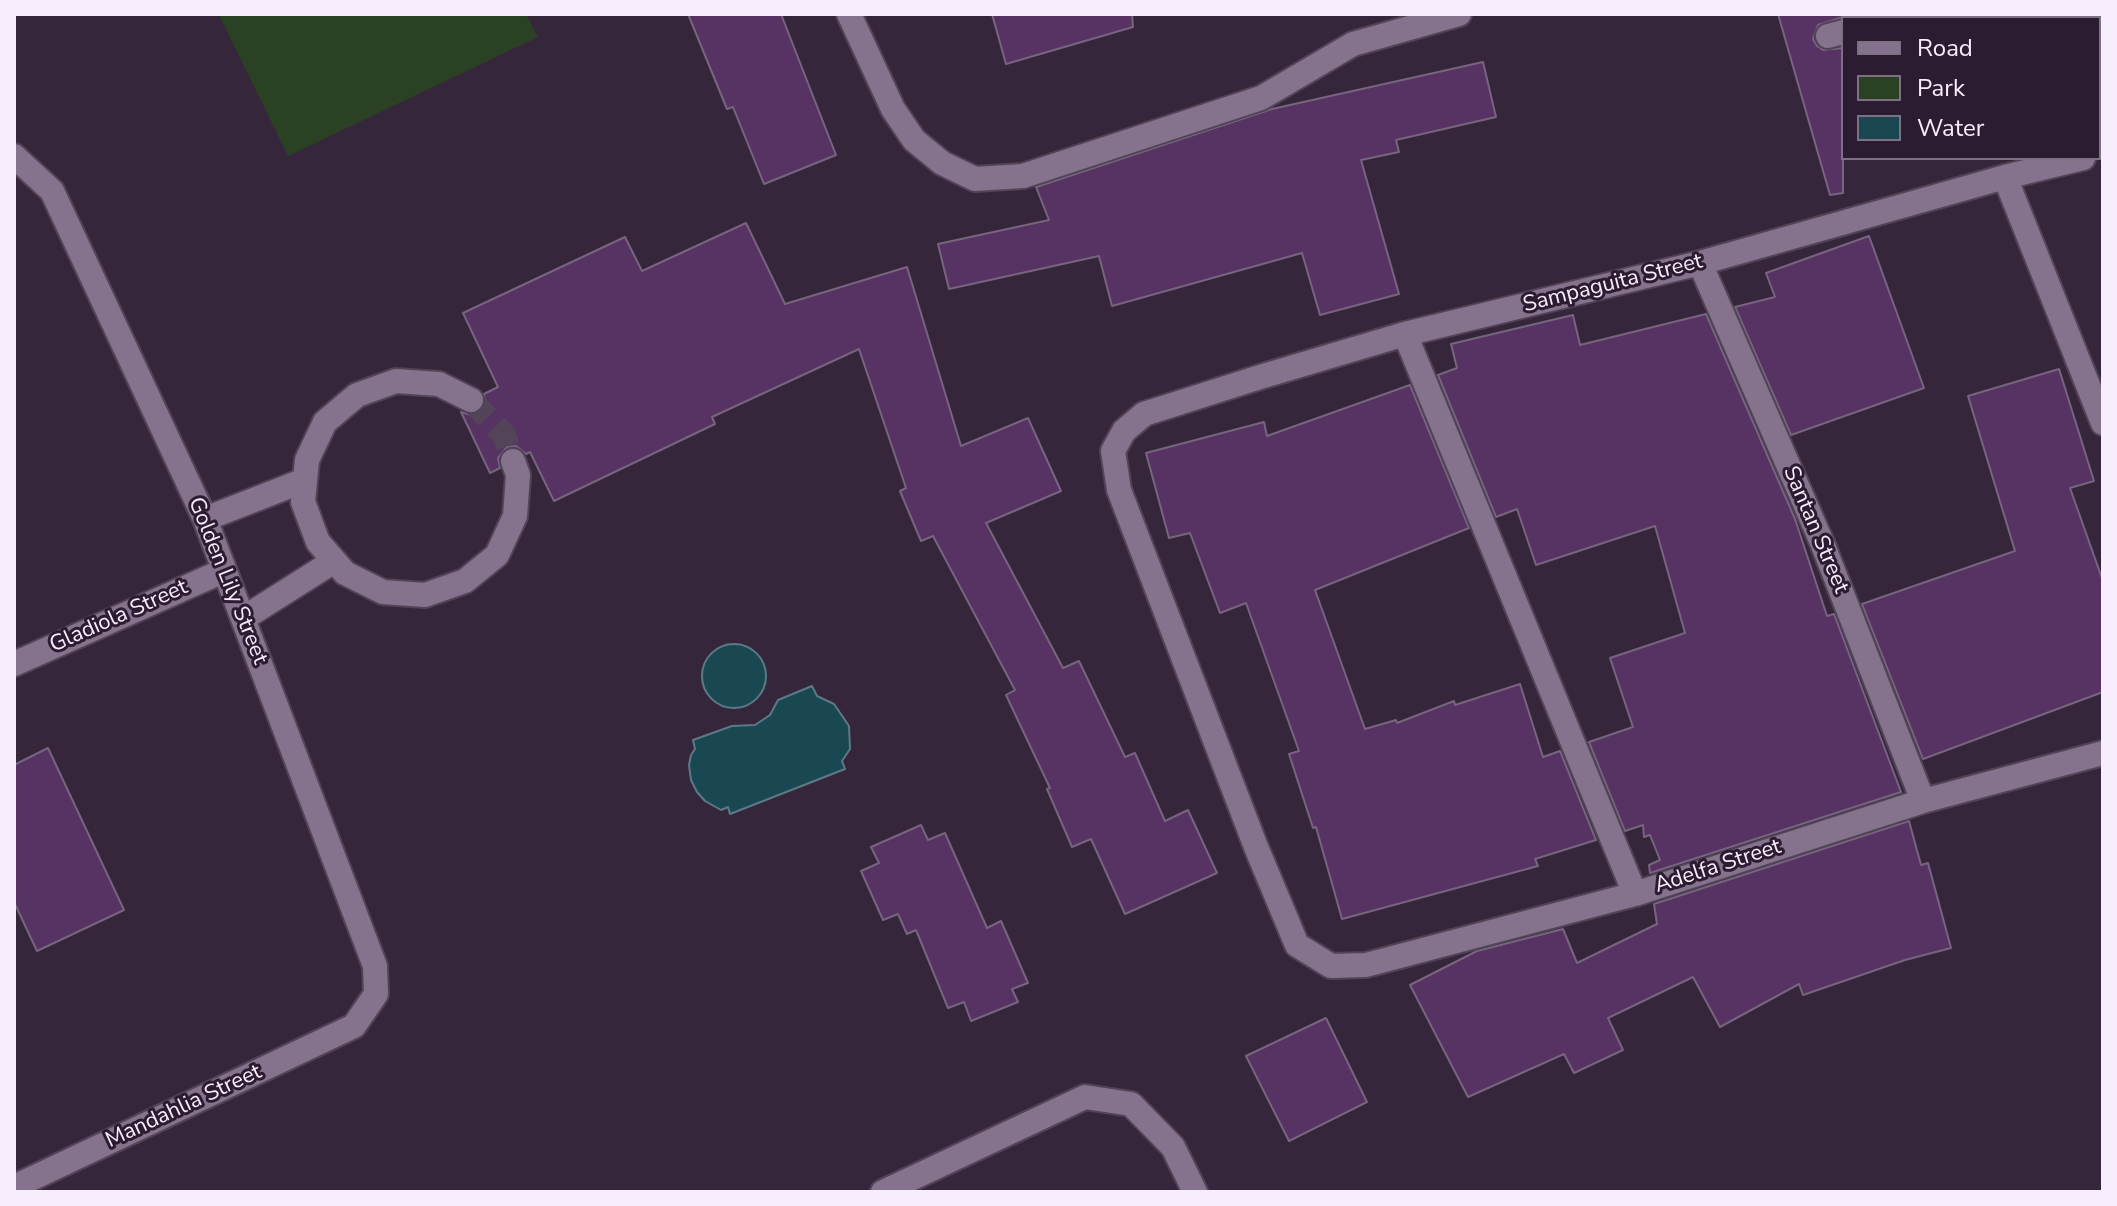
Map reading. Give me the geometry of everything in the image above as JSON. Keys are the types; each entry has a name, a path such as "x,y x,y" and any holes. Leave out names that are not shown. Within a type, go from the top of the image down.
{"street":[{"path":"849,14 893,109 914,140 942,163 975,179 1023,176 1261,98 1353,44 1459,14"},
{"name":"Golden Lily Street","path":"14,156 52,191 205,519 244,618 375,966 376,994 354,1026"},
{"name":"Sampaguita Street","path":"1331,966 1297,945 1256,847 1119,490 1113,451 1124,431 1144,414 1405,334 1700,263 2075,160"},
{"path":"2005,177 2103,423"},
{"name":"Santan Street","path":"1700,263 1823,545 1923,801"},
{"path":"1405,334 1635,894"},
{"path":"471,400 439,384 396,381 357,395 325,422 307,460 303,502 318,542 345,573 383,592 425,595 465,581 497,555 515,516 518,475 513,461"},
{"path":"205,519 305,480"},
{"path":"244,618 334,561"},
{"name":"Gladiola Street","path":"14,664 223,571"},
{"name":"Adelfa Street","path":"1331,966 1366,965 1635,894 1923,801 2103,753"},
{"name":"Mandahlia Street","path":"14,1187 354,1026"},
{"path":"883,1192 1085,1097 1131,1104 1173,1147 1195,1192"}],"green space":[{"path":"226,14 526,14 538,37 288,156 220,17"}],"water":[{"path":"734,644 752,650 760,658 766,676 760,694 752,702 734,708 716,702 708,694 702,676 708,658 716,650"},
{"path":"812,686 817,696 834,704 849,726 850,749 842,761 845,769 730,814 728,807 721,810 705,801 691,780 689,765 695,749 693,740 732,726 755,725 770,715 778,700"}],"building":[{"path":"688,14 781,14 836,155 764,184 733,107 727,109"},
{"path":"992,14 1132,14 1133,27 1006,64"},
{"path":"1778,14 1843,14 1841,18 1818,25 1813,39 1823,50 1841,48 1843,193 1830,195"},
{"path":"1483,62 1496,117 1396,140 1399,152 1361,160 1399,294 1320,315 1302,253 1112,306 1099,256 949,289 938,244 1049,220 1036,187 1272,109"},
{"path":"746,223 785,304 907,267 961,446 1028,418 1061,491 986,523 1063,668 1079,661 1125,757 1135,753 1165,821 1188,810 1217,873 1125,914 1091,839 1072,847 1047,789 1050,788 1006,695 1015,690 933,536 921,541 900,491 906,488 859,349 712,417 715,424 554,501 530,452 526,454 516,446 507,447 498,458 500,468 490,473 461,412 471,415 479,413 485,406 484,394 498,387 463,313 625,237 642,271"},
{"path":"1869,236 1924,388 1791,435 1735,307 1775,297 1766,273"},
{"path":"1706,314 1795,519 1827,616 1834,614 1901,792 1650,873 1649,865 1660,860 1650,835 1644,837 1643,825 1625,831 1589,742 1633,727 1610,658 1685,633 1655,526 1536,565 1517,509 1496,517 1438,375 1457,368 1451,344 1573,315 1580,345"},
{"path":"2059,369 2094,481 2070,488 2103,581 2103,692 1923,759 1862,604 2015,551 1968,396"},
{"path":"1410,385 1469,528 1315,590 1365,729 1396,720 1397,723 1454,701 1455,705 1520,684 1543,757 1560,751 1596,840 1535,859 1538,866 1342,919 1316,827 1313,828 1289,754 1299,751 1246,603 1220,613 1190,533 1169,538 1146,453 1264,422 1267,436"},
{"path":"48,748 124,910 37,951 14,902 14,765"},
{"path":"1909,821 1921,865 1928,863 1951,948 1905,960 1803,995 1799,984 1720,1027 1693,977 1608,1018 1623,1050 1574,1073 1564,1054 1468,1097 1410,985 1477,951 1563,929 1577,963 1657,924 1654,904"},
{"path":"921,825 928,840 945,833 987,928 1001,921 1028,983 1012,989 1018,1002 971,1021 964,1002 948,1008 916,930 907,934 898,914 883,920 861,871 879,863 871,847"},
{"path":"1326,1018 1367,1102 1289,1141 1246,1056"}],"tunnel":[{"path":"471,400 504,435 513,461"}]}
